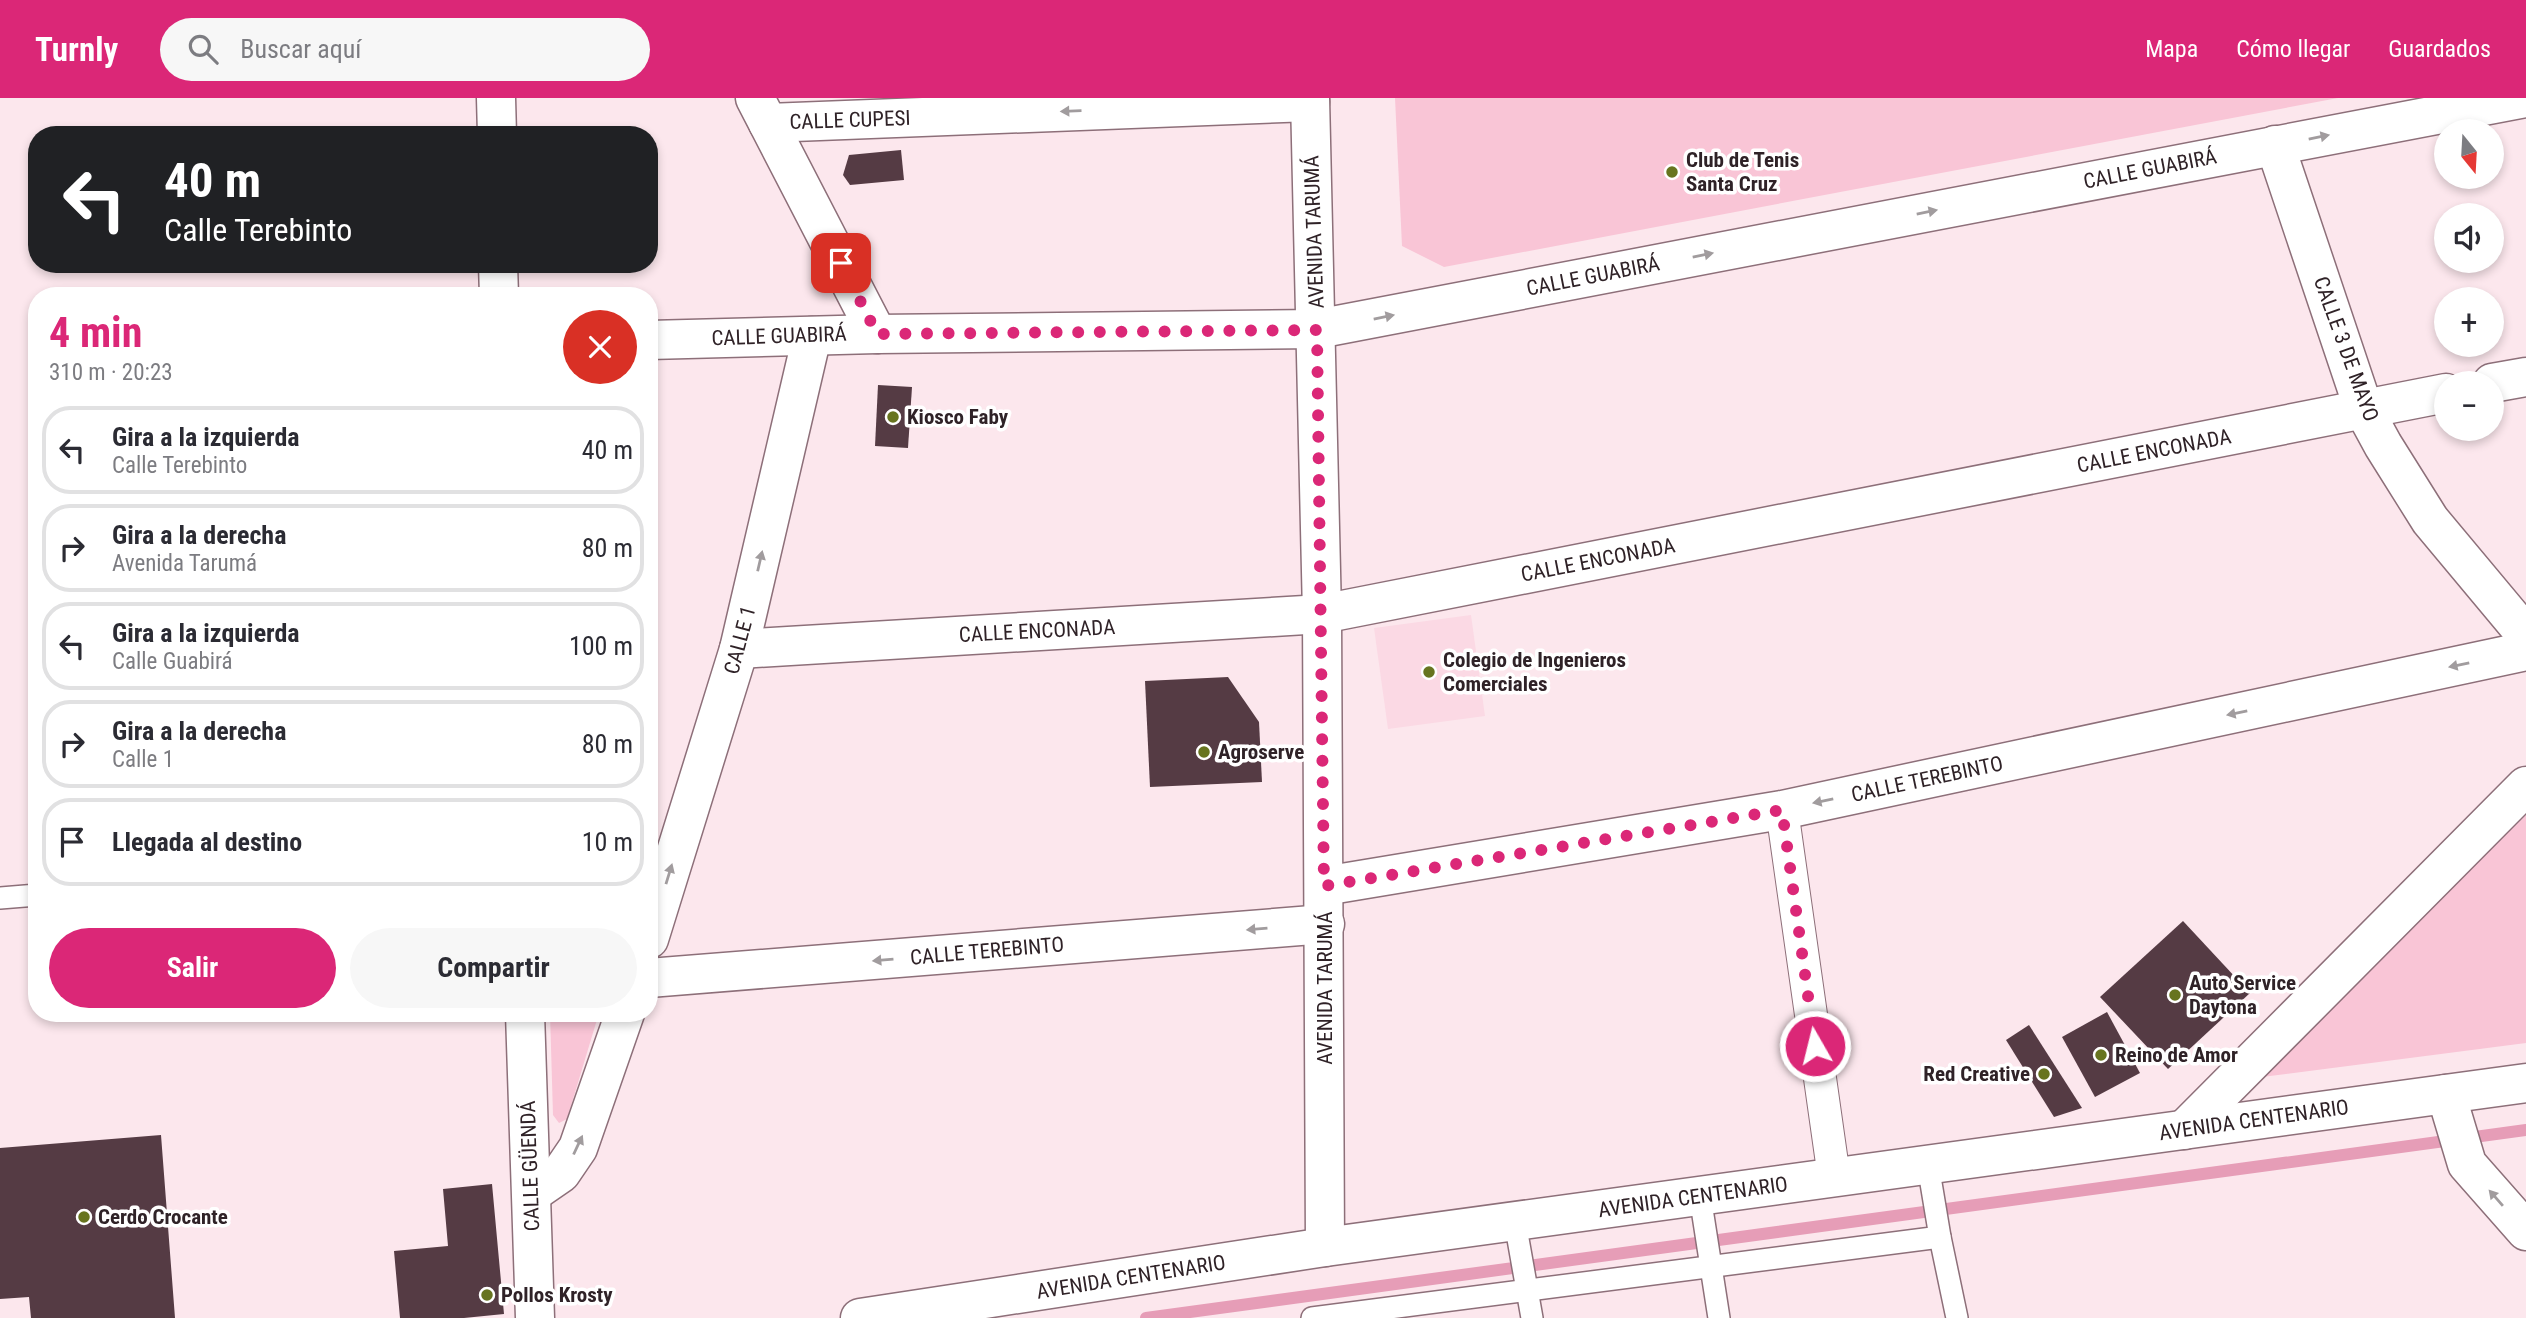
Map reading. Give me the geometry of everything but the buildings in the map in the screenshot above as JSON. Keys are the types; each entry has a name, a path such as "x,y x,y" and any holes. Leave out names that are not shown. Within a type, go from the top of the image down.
{"street":[{"path":"496,98 497,126"},
{"name":"CALLE GUABIRÁ","path":"658,340 877,334 1317,330 2525,98"},
{"name":"CALLE CUPESI","path":"761,110 1310,100"},
{"name":"AVENIDA TARUMÁ","path":"1310,100 1322,614 1325,1247"},
{"path":"761,110 877,334"},
{"name":"CALLE 3 DE MAYO","path":"2275,145 2364,410 2430,520 2526,635"},
{"name":"CALLE 1","path":"658,910 739,649 812,336"},
{"path":"2504,381 2526,377"},
{"name":"CALLE ENCONADA","path":"739,649 1322,614 2434,395"},
{"name":"CALLE TEREBINTO","path":"1324,886 1782,810 2526,651"},
{"path":"2184,1130 2526,786"},
{"path":"1782,810 1834,1177"},
{"name":"CALLE TEREBINTO","path":"658,977 1325,924"},
{"name":"CALLE GÜENDÁ","path":"525,1022 535,1318"},
{"path":"532,1193 561,1172 578,1148 622,1022"},
{"name":"AVENIDA CENTENARIO","path":"860,1318 1325,1247 1518,1235 1702,1212 1834,1177 1930,1179 2184,1130 2526,1083"},
{"path":"2446,1094 2461,1147 2526,1231"}],"lane":[{"path":"0,898 28,896"},
{"path":"1930,1179 1957,1318"},
{"path":"1702,1212 1719,1318"},
{"path":"1312,1318 1527,1282 1939,1228"},
{"path":"1518,1235 1532,1318"}],"shaded area":[{"name":"Club de Tenis Santa Cruz","path":"1395,98 2338,98 1444,267 1402,246"},
{"name":"Colegio de Ingenieros Comerciales","path":"1471,615 1485,716 1388,729 1374,628"},
{"path":"2526,815 2526,1043 2254,1078"},
{"path":"550,1022 596,1022 567,1119 559,1123 553,1115"}],"waterway":[{"path":"1146,1318 2526,1130"}],"place":[{"name":"Club de Tenis Santa Cruz","path":"1672,172"},
{"name":"Kiosco Faby","path":"893,417"},
{"name":"Colegio de Ingenieros Comerciales","path":"1429,672"},
{"name":"Agroserve","path":"1204,752"},
{"name":"Auto Service Daytona","path":"2175,995"},
{"name":"Reino de Amor","path":"2101,1055"},
{"name":"Red Creative","path":"2044,1074"},
{"name":"Cerdo Crocante","path":"84,1217"},
{"name":"Pollos Krosty","path":"487,1295"}],"route":[{"path":"841,263 877,334 1317,330 1324,886 1782,810 1815,1046"}]}
